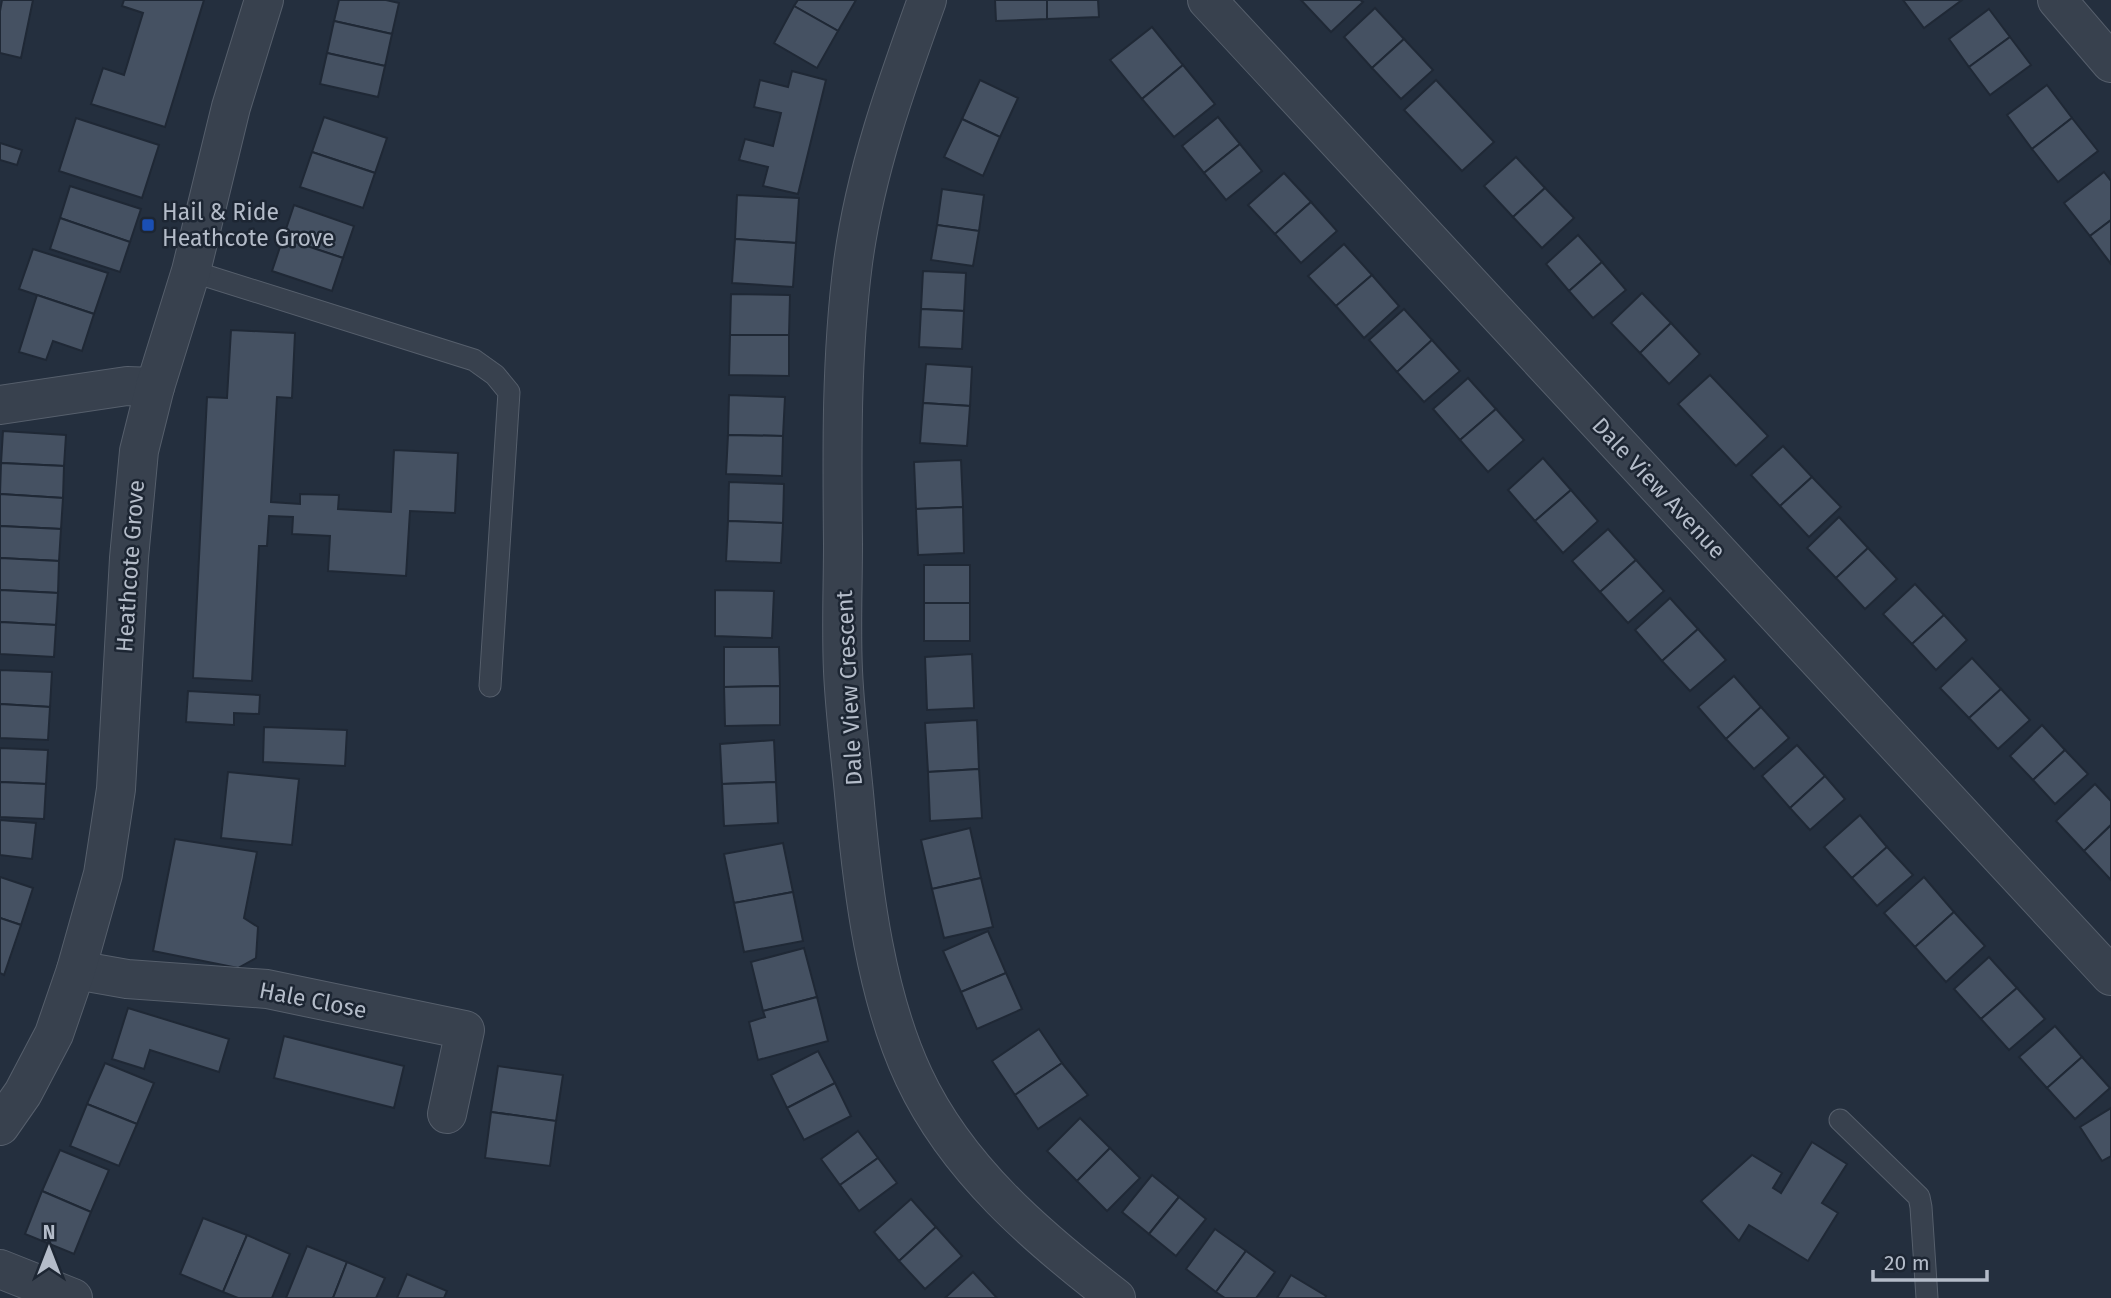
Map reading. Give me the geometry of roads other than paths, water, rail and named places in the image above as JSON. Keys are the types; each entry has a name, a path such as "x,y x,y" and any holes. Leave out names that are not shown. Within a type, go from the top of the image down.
{"street":[{"name":"Heathcote Grove","path":"0,1126 23,1093 54,1034 76,970 103,874 114,801 129,558 139,451 155,387 191,271 231,107 264,0"},
{"name":"Dale View Crescent","path":"927,0 892,95 872,168 853,262 845,364 842,497 843,671 861,871 875,952 897,1037 914,1079 940,1124 989,1187 1038,1236 1116,1298"},
{"name":"Dale View Avenue","path":"1207,0 2111,976"},
{"path":"2057,0 2111,63"},
{"path":"0,405 127,386 155,387"},
{"name":"Hale Close","path":"76,970 127,979 267,989 465,1030 447,1114"},
{"path":"0,1269 73,1298"}],"lane":[{"path":"191,271 474,360 495,375 509,392 490,686"},
{"path":"1840,1120 1919,1197 1927,1298"}],"place":[{"name":"Hail & Ride Heathcote Grove","path":"148,225"}]}
